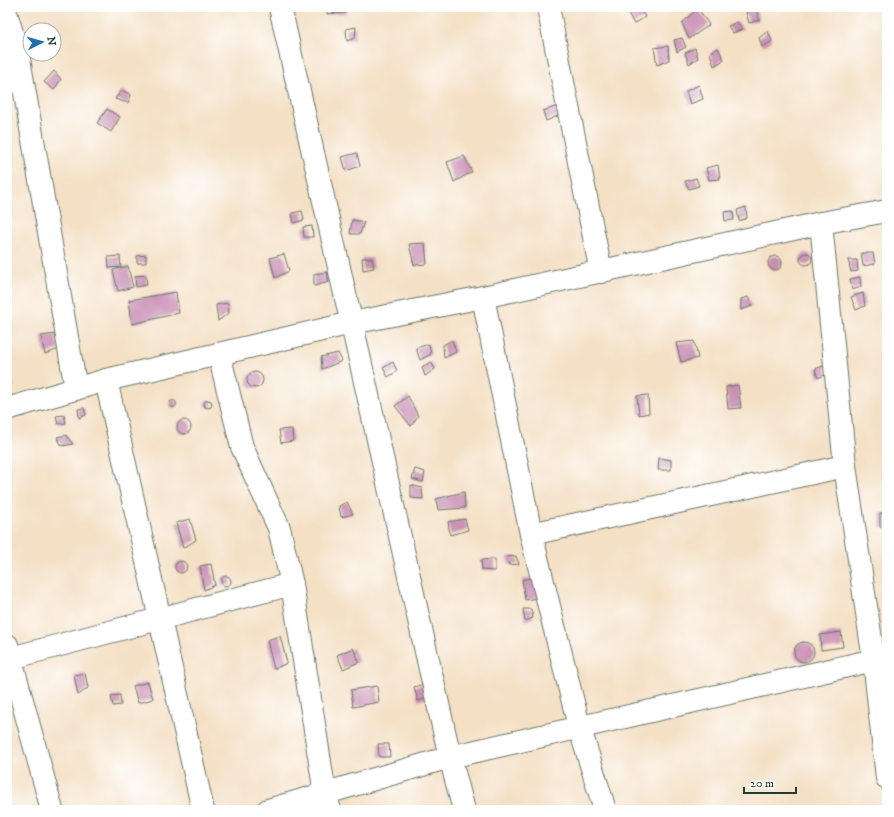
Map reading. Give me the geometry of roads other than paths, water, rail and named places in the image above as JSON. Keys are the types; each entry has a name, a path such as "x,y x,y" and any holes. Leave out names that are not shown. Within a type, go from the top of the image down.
{"street":[{"path":"280,7 450,756 464,810"},
{"path":"548,7 601,272"},
{"path":"7,16 18,53 76,389"},
{"path":"7,409 106,380 352,322 483,297 887,210"},
{"path":"821,223 845,466 880,658 887,778"},
{"path":"483,297 531,534 579,726 605,810"},
{"path":"219,354 242,447 279,528 292,584 327,802"},
{"path":"106,380 203,810"},
{"path":"531,534 845,466"},
{"path":"52,810 8,654 160,619 292,584"},
{"path":"268,810 327,802 450,756 880,658"}]}
